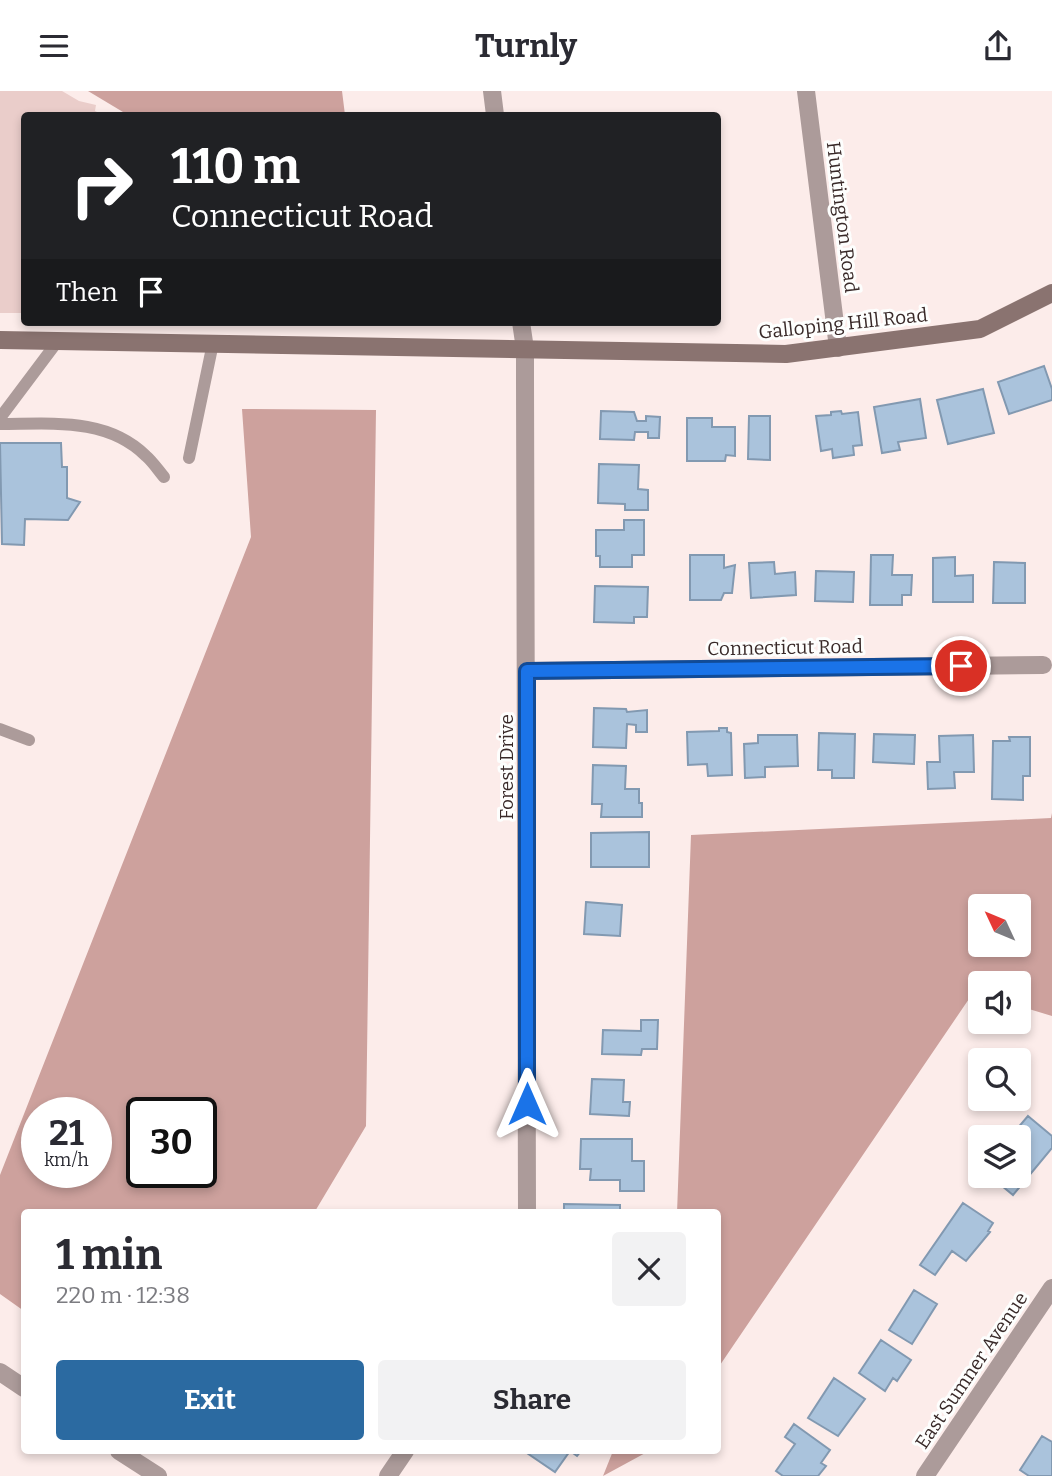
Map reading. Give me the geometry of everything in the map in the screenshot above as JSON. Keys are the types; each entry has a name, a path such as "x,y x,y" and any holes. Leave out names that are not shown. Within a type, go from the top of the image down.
{"main road":[{"name":"Galloping Hill Road","path":"0,340 786,354 980,329 1052,293"}],"street":[{"path":"492,91 495,112"},
{"name":"Huntington Road","path":"806,91 838,348"},
{"name":"Forest Drive","path":"522,326 525,349 527,671 527,1209"},
{"name":"Connecticut Road","path":"527,671 1043,665"},
{"name":"East Sumner Avenue","path":"925,1476 1052,1288"},
{"path":"0,1372 21,1386"},
{"path":"124,1454 158,1476"},
{"path":"388,1476 403,1454"}],"lane":[{"path":"0,418 57,342"},
{"path":"189,458 213,343"},
{"path":"0,425 75,423 111,433 145,454 164,477"},
{"path":"0,729 29,740"}],"shaded area":[{"path":"0,91 62,91 79,101 96,105 97,112 21,112 21,313 0,313"},
{"path":"88,91 342,91 345,112 123,112"},
{"path":"242,409 376,410 366,1126 316,1209 21,1209 21,1309 0,1294 0,1175 21,1122 21,1188 112,1188 112,1097 31,1097 251,537"},
{"path":"1052,813 1052,1016 1031,1010 1031,971 968,971 968,1000 721,1364 721,1209 677,1209 691,835 1051,818"},
{"path":"612,1454 643,1454 603,1476"}],"building":[{"path":"1044,366 1052,389 1052,400 1009,414 998,382"},
{"path":"983,389 994,433 948,444 937,400"},
{"path":"920,399 926,438 898,442 900,450 882,453 874,407"},
{"path":"601,411 634,412 637,421 646,421 646,416 660,417 659,438 648,438 648,432 635,432 634,440 600,439"},
{"path":"841,411 842,414 858,412 862,445 853,446 854,455 833,458 832,449 821,451 816,416"},
{"path":"749,416 770,416 770,460 748,459"},
{"path":"687,418 712,418 712,427 735,427 735,456 726,455 725,461 687,461"},
{"path":"0,443 61,443 62,467 67,467 67,498 80,502 68,520 25,519 24,545 2,544"},
{"path":"599,464 639,465 638,489 648,490 648,510 625,510 625,504 598,503"},
{"path":"624,520 644,520 644,555 632,555 632,567 600,567 600,556 596,556 596,530 624,530"},
{"path":"690,555 724,555 724,568 735,565 732,593 724,593 721,600 690,600"},
{"path":"871,555 893,555 892,575 912,575 911,595 902,595 902,605 870,605"},
{"path":"955,557 955,576 973,575 973,602 933,602 933,558"},
{"path":"774,562 775,574 795,572 796,595 751,598 749,563"},
{"path":"994,562 1025,563 1025,603 993,603"},
{"path":"816,571 854,572 853,602 815,601"},
{"path":"595,586 648,587 647,617 634,617 634,623 594,622"},
{"path":"594,708 626,709 627,712 647,710 647,732 636,732 636,725 627,724 626,748 593,747"},
{"path":"719,728 727,728 727,732 731,733 732,775 708,776 707,764 688,765 687,732 719,731"},
{"path":"819,733 855,734 854,778 832,778 832,770 818,770"},
{"path":"874,734 915,735 914,764 873,762"},
{"path":"758,735 797,735 798,766 765,767 765,777 745,778 744,744 758,743"},
{"path":"973,735 974,772 954,772 955,788 928,789 927,762 940,762 939,736"},
{"path":"1009,737 1030,737 1030,776 1023,776 1023,800 992,799 993,741 1010,741"},
{"path":"593,765 626,766 625,789 639,789 642,817 601,817 602,804 592,804"},
{"path":"649,832 649,867 591,867 591,833"},
{"path":"586,902 622,905 620,936 584,934"},
{"path":"641,1020 658,1020 657,1049 642,1049 641,1055 602,1054 603,1030 641,1031"},
{"path":"592,1079 624,1080 623,1102 630,1102 629,1116 590,1114"},
{"path":"1028,1116 1052,1136 1052,1148 1031,1173 1031,1125 1020,1125"},
{"path":"581,1139 632,1139 632,1161 644,1161 644,1191 620,1191 620,1180 590,1180 591,1169 580,1169"},
{"path":"1005,1188 1019,1188 1013,1195"},
{"path":"963,1203 993,1223 988,1231 990,1232 966,1261 952,1251 935,1275 920,1265"},
{"path":"564,1204 620,1205 620,1209 564,1209"},
{"path":"914,1290 937,1304 912,1344 889,1330"},
{"path":"881,1340 911,1360 897,1381 893,1378 885,1391 859,1373"},
{"path":"834,1378 865,1399 838,1436 808,1418"},
{"path":"794,1424 830,1450 821,1463 826,1466 818,1476 783,1476 776,1471 795,1444 785,1437"},
{"path":"1042,1436 1052,1442 1052,1476 1029,1476 1020,1470"},
{"path":"528,1454 568,1454 555,1472"}],"route":[{"path":"527,1104 527,671 961,666"}]}
